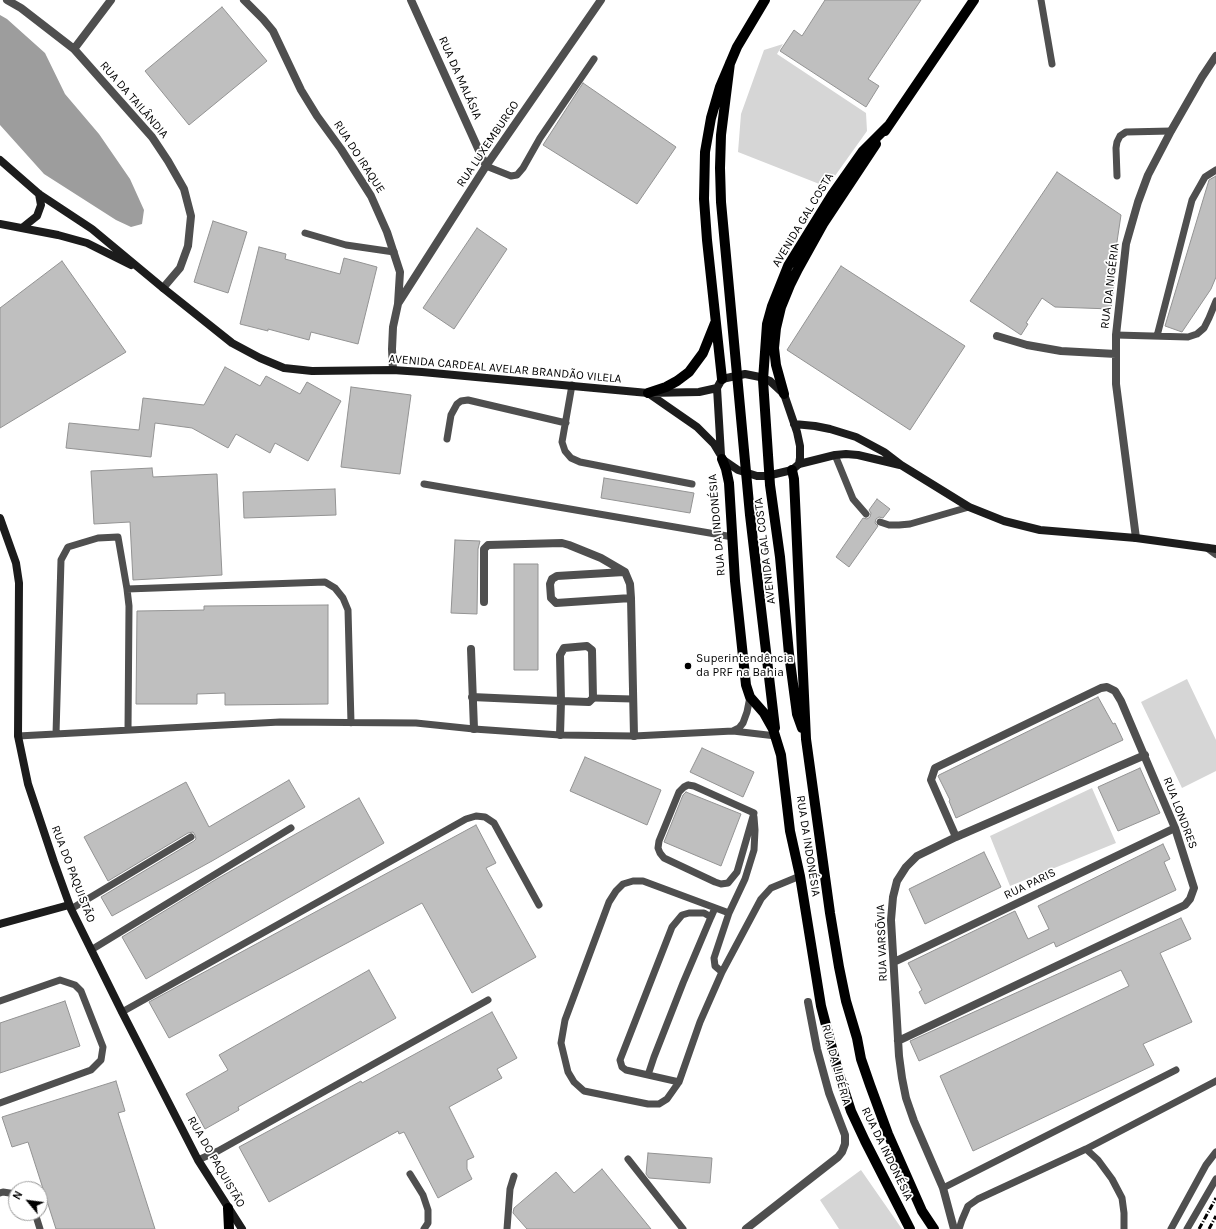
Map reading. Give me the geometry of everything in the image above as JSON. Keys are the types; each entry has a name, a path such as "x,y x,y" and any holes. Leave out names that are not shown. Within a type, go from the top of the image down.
{"main road":[{"path":"719,384 716,321 704,206 705,152 711,118 720,87 737,47 765,0"},
{"name":"AVENIDA GAL COSTA","path":"806,739 794,479 795,467 800,458 800,446 776,365 774,348 776,328 781,307 787,292 823,224 974,0"},
{"path":"730,63 721,135 721,202 750,514 776,736"},
{"name":"AVENIDA GAL COSTA","path":"806,739 797,714 792,682 780,557 773,509 762,380 767,324 772,306 788,266 832,195 863,151 888,126"},
{"name":"AVENIDA CARDEAL AVELAR BRANDÃO VILELA","path":"0,160 39,194 92,229 232,343 260,358 284,368 312,372 393,370 648,393 699,392 745,374 760,376 770,381 784,394"},
{"path":"22,228 37,216 41,204 39,194"},
{"path":"0,224 58,235 87,243 146,273"},
{"path":"648,393 666,387 689,372 703,353 716,321"},
{"name":"RUA DA INDONÉSIA","path":"719,384 722,457 729,483 735,581 746,685 750,697 764,713 776,736 781,755 790,831 800,876 820,1006 838,1071 851,1111 910,1229"},
{"name":"RUA DA INDONÉSIA","path":"648,393 697,427 714,444 722,457 738,470 757,476 767,476 795,467"},
{"path":"794,424 830,429 856,437 884,452 901,465 969,507 1004,521 1040,530 1136,538 1212,548"},
{"path":"795,467 835,455 846,454 858,455 901,465"},
{"name":"RUA DO PAQUISTÃO","path":"0,518 16,563 19,583 18,736 28,784 70,907 198,1160 242,1229"},
{"name":"RUA DA INDONÉSIA","path":"806,739 830,913 846,1001 857,1038 861,1059 888,1134 922,1211 934,1229"},
{"path":"0,924 70,907"},
{"path":"228,1208 229,1229"}],"street":[{"name":"RUA DA TAILÂNDIA","path":"7,0 21,8 74,49 152,137 184,189 191,216 188,246 180,268 163,288"},
{"path":"74,49 111,0"},
{"name":"RUA DO IRAQUE","path":"244,0 264,19 273,31 288,64 317,116 341,149 371,196 387,232 400,272 398,304 393,327 393,370"},
{"name":"RUA DA MALÁSIA","path":"411,0 486,166"},
{"name":"RUA LUXEMBURGO","path":"398,304 486,166 601,0"},
{"name":"RUA DA NIGÉRIA","path":"1136,538 1116,384 1116,335 1126,244 1138,202 1148,175 1171,131 1202,77 1216,56"},
{"path":"997,336 1027,345 1061,351 1116,354"},
{"path":"484,602 484,550 488,544 569,544 601,558 624,572 630,584 631,598 634,736"},
{"path":"1212,548 1216,554"},
{"path":"624,572 557,576 552,579 550,584 551,598 556,603 631,598"},
{"path":"472,697 561,701 589,702 593,698 592,650 590,647 583,646 564,648 560,655 561,701 560,736"},
{"path":"471,649 474,729"},
{"name":"RUA LONDRES","path":"898,1041 1185,905 1190,899 1194,888 1175,828 1145,755 1122,702 1114,691 1107,687 1101,688 934,768 931,780 956,837"},
{"name":"RUA VARSŌVIA","path":"954,1229 943,1188 914,1121 906,1098 902,1078 898,1041 891,920 893,897 897,881 917,856 956,837 1145,755"},
{"name":"RUA PARIS","path":"894,962 1175,828"},
{"name":"RUA DA LIBÉRIA","path":"746,1229 838,1157 845,1144 845,1135 829,1093 816,1049 808,1002"}],"lane":[{"path":"1041,0 1052,64"},
{"path":"486,166 511,176 517,175 523,168 540,138 594,59"},
{"path":"1117,176 1116,148 1120,136 1126,132 1171,131"},
{"path":"1157,336 1192,200 1205,177 1216,170"},
{"path":"305,233 346,245 394,252"},
{"path":"1116,335 1188,337 1197,334 1204,328 1216,300"},
{"path":"572,385 562,442 565,451 571,458 580,462 692,484"},
{"path":"447,439 450,415 457,404 461,401 468,400 566,423"},
{"path":"835,455 848,491 853,500 866,514"},
{"path":"424,484 733,537"},
{"path":"880,522 899,526 969,507"},
{"path":"56,734 61,560 68,547 98,538 118,537 127,589 129,606 128,730"},
{"path":"127,589 325,582 335,588 343,598 348,610 351,723"},
{"path":"733,731 739,728 743,723 748,712 750,697"},
{"path":"593,698 633,699"},
{"path":"18,736 280,722 416,723 560,736 634,736 733,731 776,736"},
{"path":"688,785 694,786 754,813 737,872 728,883 721,884 715,882 664,858 660,854 658,842 680,792 688,785"},
{"path":"722,972 715,966 714,958 729,913 745,879 754,850 754,813"},
{"path":"122,1012 466,819 476,816 485,818 494,823 539,905"},
{"path":"91,950 291,828"},
{"path":"70,907 191,837"},
{"path":"729,913 643,881 633,881 624,884 616,891 609,902 565,1020 561,1044 568,1072 574,1082 584,1091 648,1104 659,1104 666,1099 679,1082 700,1022 722,972 764,895 771,888 800,876"},
{"path":"648,1075 683,983 715,908"},
{"path":"679,1082 626,1070 622,1067 620,1060 672,927 682,915 689,912 704,913 711,916"},
{"path":"0,1001 60,980 75,985 81,992 103,1047 100,1060 91,1070 0,1103"},
{"path":"198,1160 218,1151 488,1000"},
{"path":"943,1188 1176,1070"},
{"path":"959,1229 968,1206 978,1199 1086,1148 1216,1081"},
{"path":"1086,1148 1098,1160 1112,1179 1122,1198 1124,1229"},
{"path":"1171,1229 1206,1165 1216,1152"},
{"path":"628,1159 683,1229"},
{"path":"410,1174 423,1195 428,1210 428,1222 424,1229"},
{"path":"507,1229 510,1189 514,1176"},
{"path":"1187,1229 1216,1179"}],"shaded area":[{"path":"0,15 7,19 45,53 65,94 99,134 130,179 144,210 142,224 131,227 116,220 44,174 0,125"},
{"path":"783,44 777,54 866,113 867,131 827,187 738,152 741,114 764,50"},
{"path":"1187,679 1216,740 1216,771 1182,788 1141,702"},
{"path":"1092,788 1116,843 1010,886 990,836"},
{"path":"861,1170 902,1229 839,1229 820,1200"}],"building":[{"path":"825,0 921,0 868,79 879,86 866,107 780,51 794,30 802,36"},
{"path":"222,7 267,61 189,125 145,71"},
{"path":"583,83 676,147 637,204 543,145"},
{"path":"1057,172 1121,215 1112,275 1115,276 1111,309 1055,307 1042,298 1026,323 1028,324 1021,335 970,301"},
{"path":"1216,176 1216,277 1211,289 1182,332 1165,326 1209,180"},
{"path":"213,221 247,232 228,293 194,282"},
{"path":"477,228 507,249 454,329 423,308"},
{"path":"259,247 286,254 285,259 340,274 344,258 377,267 358,344 311,332 309,340 268,329 268,331 240,324"},
{"path":"62,261 126,352 0,428 0,308"},
{"path":"841,266 965,346 910,430 787,350"},
{"path":"225,367 260,386 266,376 300,394 307,382 341,401 308,461 275,443 270,453 236,434 228,448 192,428 155,423 151,457 66,448 69,423 139,430 143,398 204,405"},
{"path":"351,387 411,395 400,474 341,467"},
{"path":"152,468 153,477 217,474 222,575 133,580 130,522 94,524 91,471"},
{"path":"604,478 694,493 690,513 601,498"},
{"path":"335,489 336,515 244,518 243,492"},
{"path":"877,499 890,509 883,518 879,517 876,519 875,523 878,526 849,567 836,557 863,518 867,519 870,517 871,513 869,510"},
{"path":"455,540 480,541 478,549 477,614 451,613"},
{"path":"514,564 538,564 538,670 514,670"},
{"path":"328,605 328,704 225,705 225,693 197,694 197,704 136,704 137,611 204,610 204,606"},
{"path":"1098,697 1113,724 1115,723 1123,740 956,818 949,801 950,800 938,776 939,775"},
{"path":"702,748 754,772 743,797 690,772"},
{"path":"585,757 661,790 647,825 570,791"},
{"path":"1140,768 1160,813 1118,831 1098,787"},
{"path":"289,780 305,807 212,861 112,916 101,897 194,841 196,839 195,835 193,832 188,833 108,881 84,837 186,782 209,827"},
{"path":"686,792 741,814 721,866 664,842 683,795"},
{"path":"359,798 384,843 146,979 122,937 215,880"},
{"path":"476,825 496,863 486,868 536,957 472,993 422,903 169,1038 149,1002"},
{"path":"1163,844 1170,859 1164,862 1176,890 1056,947 1054,942 925,1004 919,992 922,990 908,963 1015,911 1028,939 1049,929 1038,906"},
{"path":"984,852 1001,887 925,924 909,889"},
{"path":"1181,918 1191,939 1160,953 1192,1022 1143,1044 1154,1065 973,1151 940,1076 1129,986 1121,970 919,1061 910,1041"},
{"path":"369,970 396,1018 238,1107 239,1110 205,1129 186,1094 228,1070 219,1055"},
{"path":"65,1001 80,1046 0,1073 0,1023"},
{"path":"492,1012 517,1058 497,1069 502,1078 449,1107 474,1157 467,1160 467,1169 472,1179 438,1198 404,1132 399,1134 398,1131 269,1202 239,1147 361,1081 362,1083"},
{"path":"116,1081 125,1111 118,1113 155,1229 56,1229 48,1204 48,1181 41,1181 28,1142 12,1147 2,1117"},
{"path":"648,1153 712,1158 710,1183 649,1178 646,1174"},
{"path":"602,1169 651,1229 527,1229 513,1213 514,1208 556,1172 574,1193"}],"railway":[{"path":"1199,1229 1216,1198"},
{"path":"1209,1229 1216,1216"}],"place":[{"name":"Superintendência da PRF na Bahia","path":"688,666"}]}
